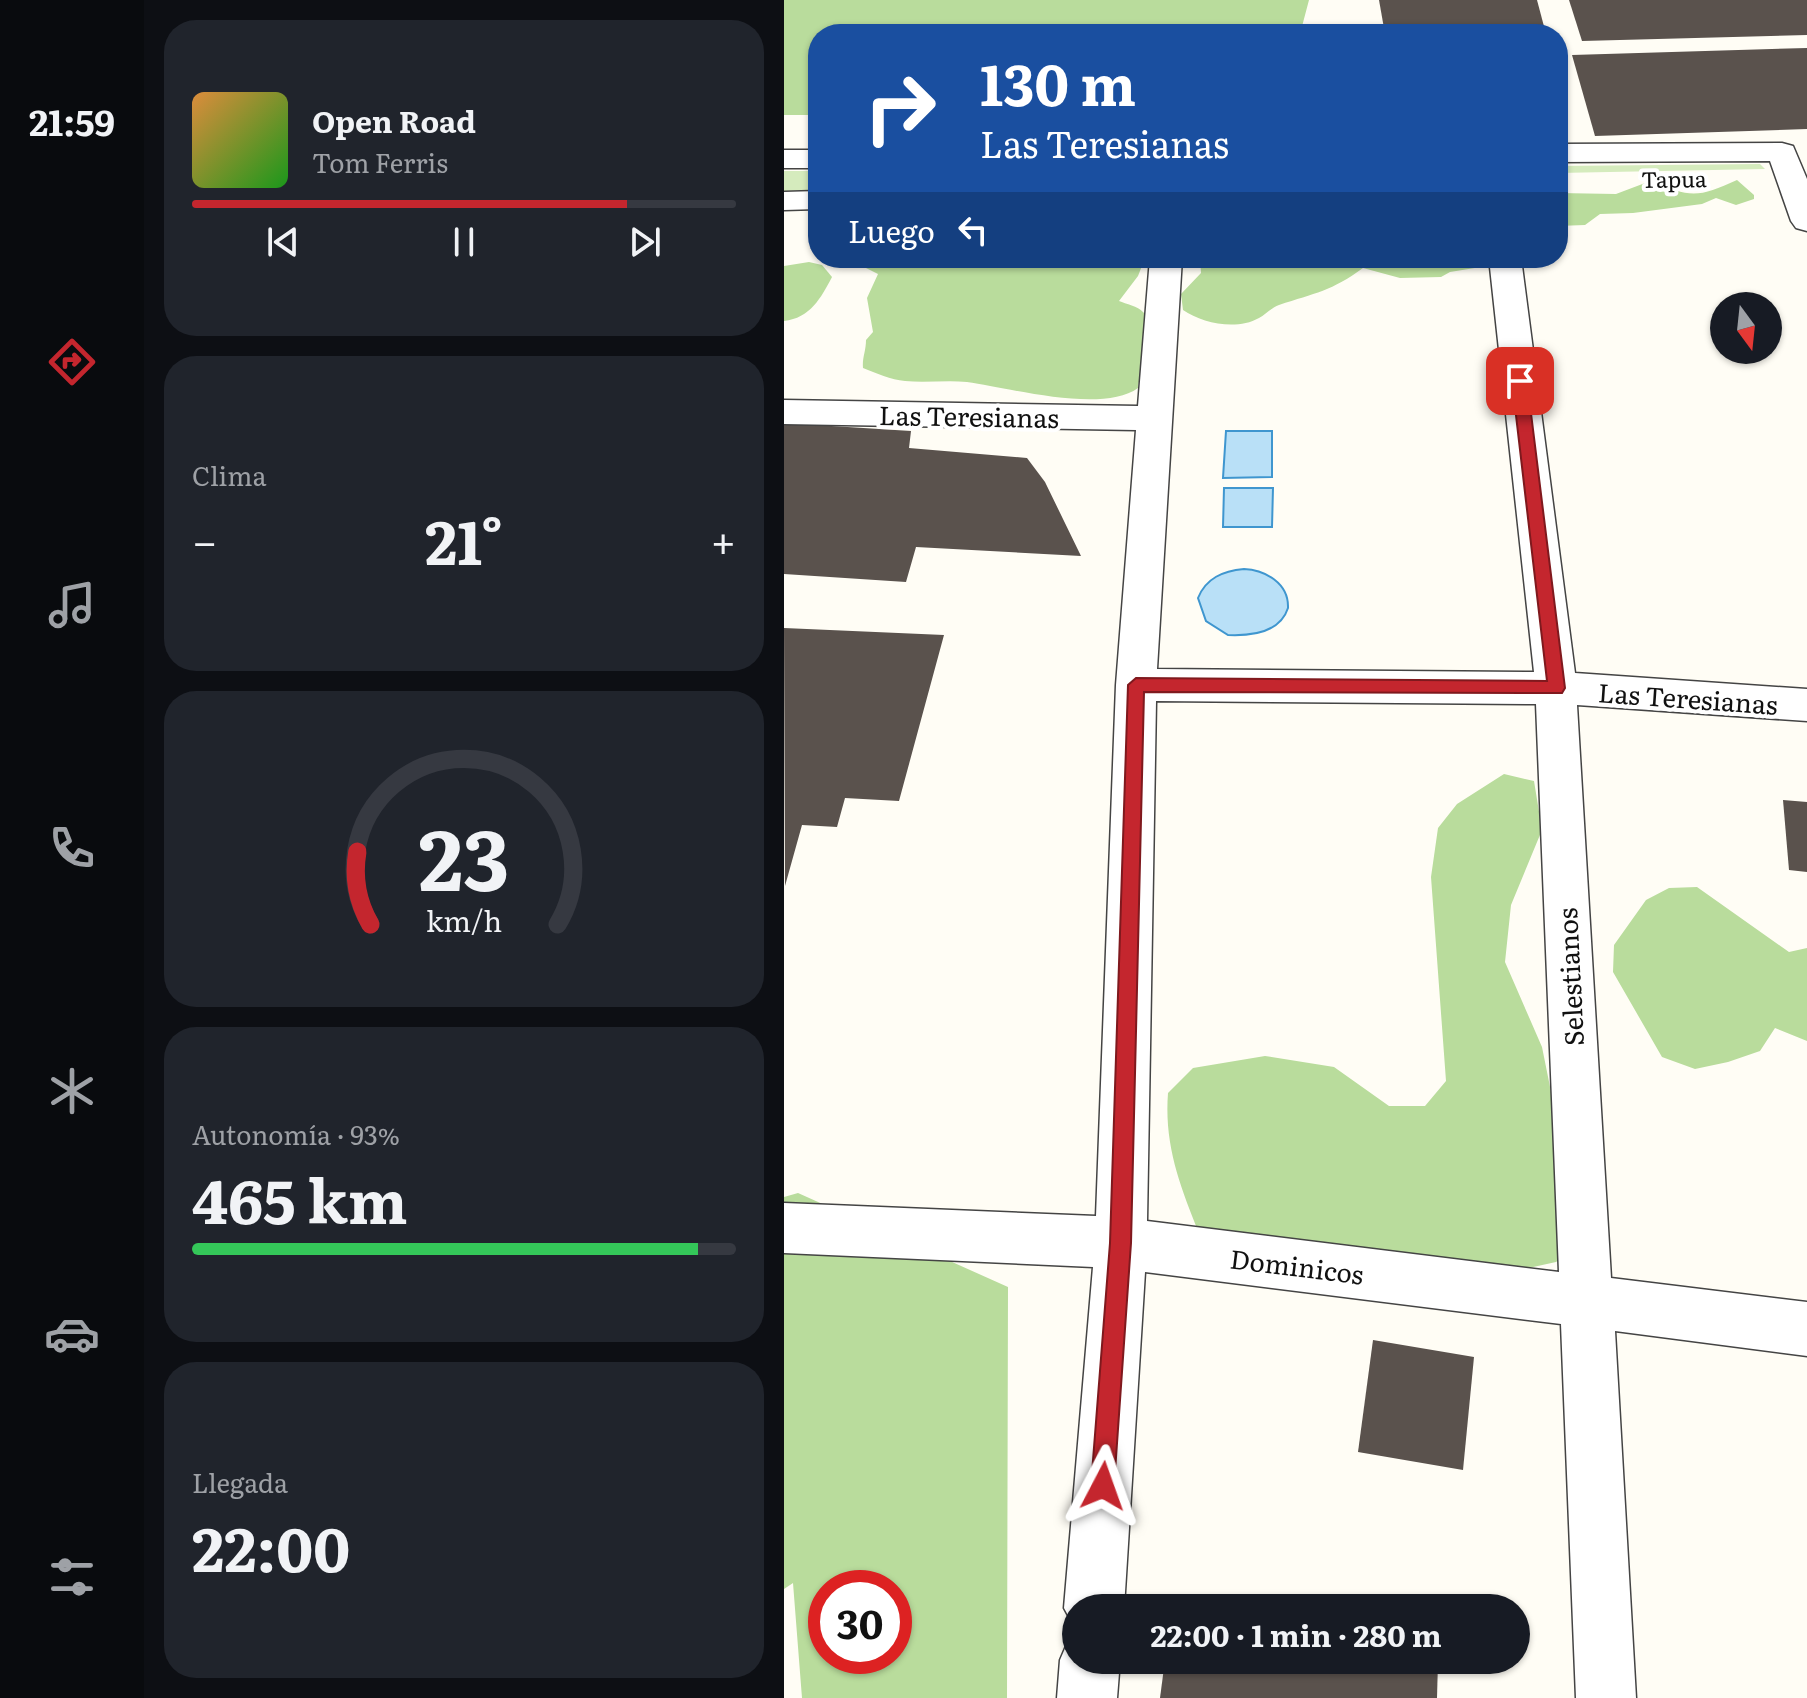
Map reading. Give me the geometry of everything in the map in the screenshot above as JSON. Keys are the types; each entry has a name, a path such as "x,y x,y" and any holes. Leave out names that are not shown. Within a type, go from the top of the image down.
{"street":[{"path":"1568,153 1786,164 1807,221"},
{"path":"784,159 808,159"},
{"name":"Tapua","path":"1568,179 1786,164"},
{"path":"784,201 808,200"},
{"path":"1095,1594 1121,1243 1136,685 1165,268"},
{"name":"Selestianos","path":"1506,268 1556,688 1606,1698"},
{"name":"Las Teresianas","path":"784,412 1153,418"},
{"name":"Las Teresianas","path":"1136,685 1556,688 1807,705"},
{"name":"Dominicos","path":"784,1228 1121,1243 1807,1329"},
{"path":"1087,1698 1089,1674"}],"green space":[{"path":"784,0 1309,0 1303,24 808,24 808,115 784,115"},
{"path":"1760,164 1765,169 1568,173 1568,166"},
{"path":"784,171 808,171 808,190 784,191"},
{"path":"1653,180 1695,194 1737,180 1754,195 1754,199 1736,205 1716,198 1702,204 1600,214 1585,225 1568,226 1568,193 1616,194"},
{"path":"808,262 808,268 824,268 832,277 808,311 784,321 784,266"},
{"path":"866,268 1141,268 1119,301 1141,310 1150,328 1138,388 1102,399 1079,399 967,382 913,382 863,368 866,340 873,332 867,298 878,274"},
{"path":"1201,268 1363,268 1332,287 1279,305 1250,322 1230,325 1209,322 1183,310 1181,294 1201,273"},
{"path":"1363,268 1475,268 1450,272 1441,277 1400,278"},
{"path":"1504,774 1534,781 1542,830 1511,905 1505,962 1542,1047 1581,1241 1556,1262 1484,1278 1372,1248 1231,1250 1199,1233 1175,1165 1167,1112 1168,1093 1193,1068 1265,1056 1334,1067 1389,1106 1425,1106 1446,1081 1431,877 1438,828 1457,804"},
{"path":"1697,887 1789,952 1807,948 1807,1041 1775,1028 1760,1051 1728,1062 1695,1069 1662,1057 1613,972 1614,945 1646,900 1669,888"},
{"path":"798,1193 1008,1287 1007,1698 802,1698 793,1583 784,1589 784,1197"}],"water":[{"path":"1226,431 1272,431 1272,477 1223,478"},
{"path":"1224,488 1273,488 1272,527 1223,527"},
{"path":"1244,569 1267,575 1280,585 1288,608 1272,628 1246,635 1228,635 1206,621 1198,598 1216,577"}],"building":[{"path":"1379,0 1537,0 1543,24 1383,24"},
{"path":"1569,0 1807,0 1807,35 1582,41"},
{"path":"1807,48 1807,129 1595,136 1572,55"},
{"path":"784,423 911,431 909,448 1027,458 1045,482 1081,556 916,547 906,582 784,574"},
{"path":"784,628 944,635 899,801 845,798 837,827 802,825 785,886"},
{"path":"1783,800 1807,802 1807,872 1789,870"},
{"path":"1373,1340 1474,1357 1463,1470 1358,1452"},
{"path":"1163,1674 1438,1674 1437,1698 1160,1698"}],"route":[{"path":"1103,1486 1121,1243 1136,685 1556,688 1520,381"}]}
